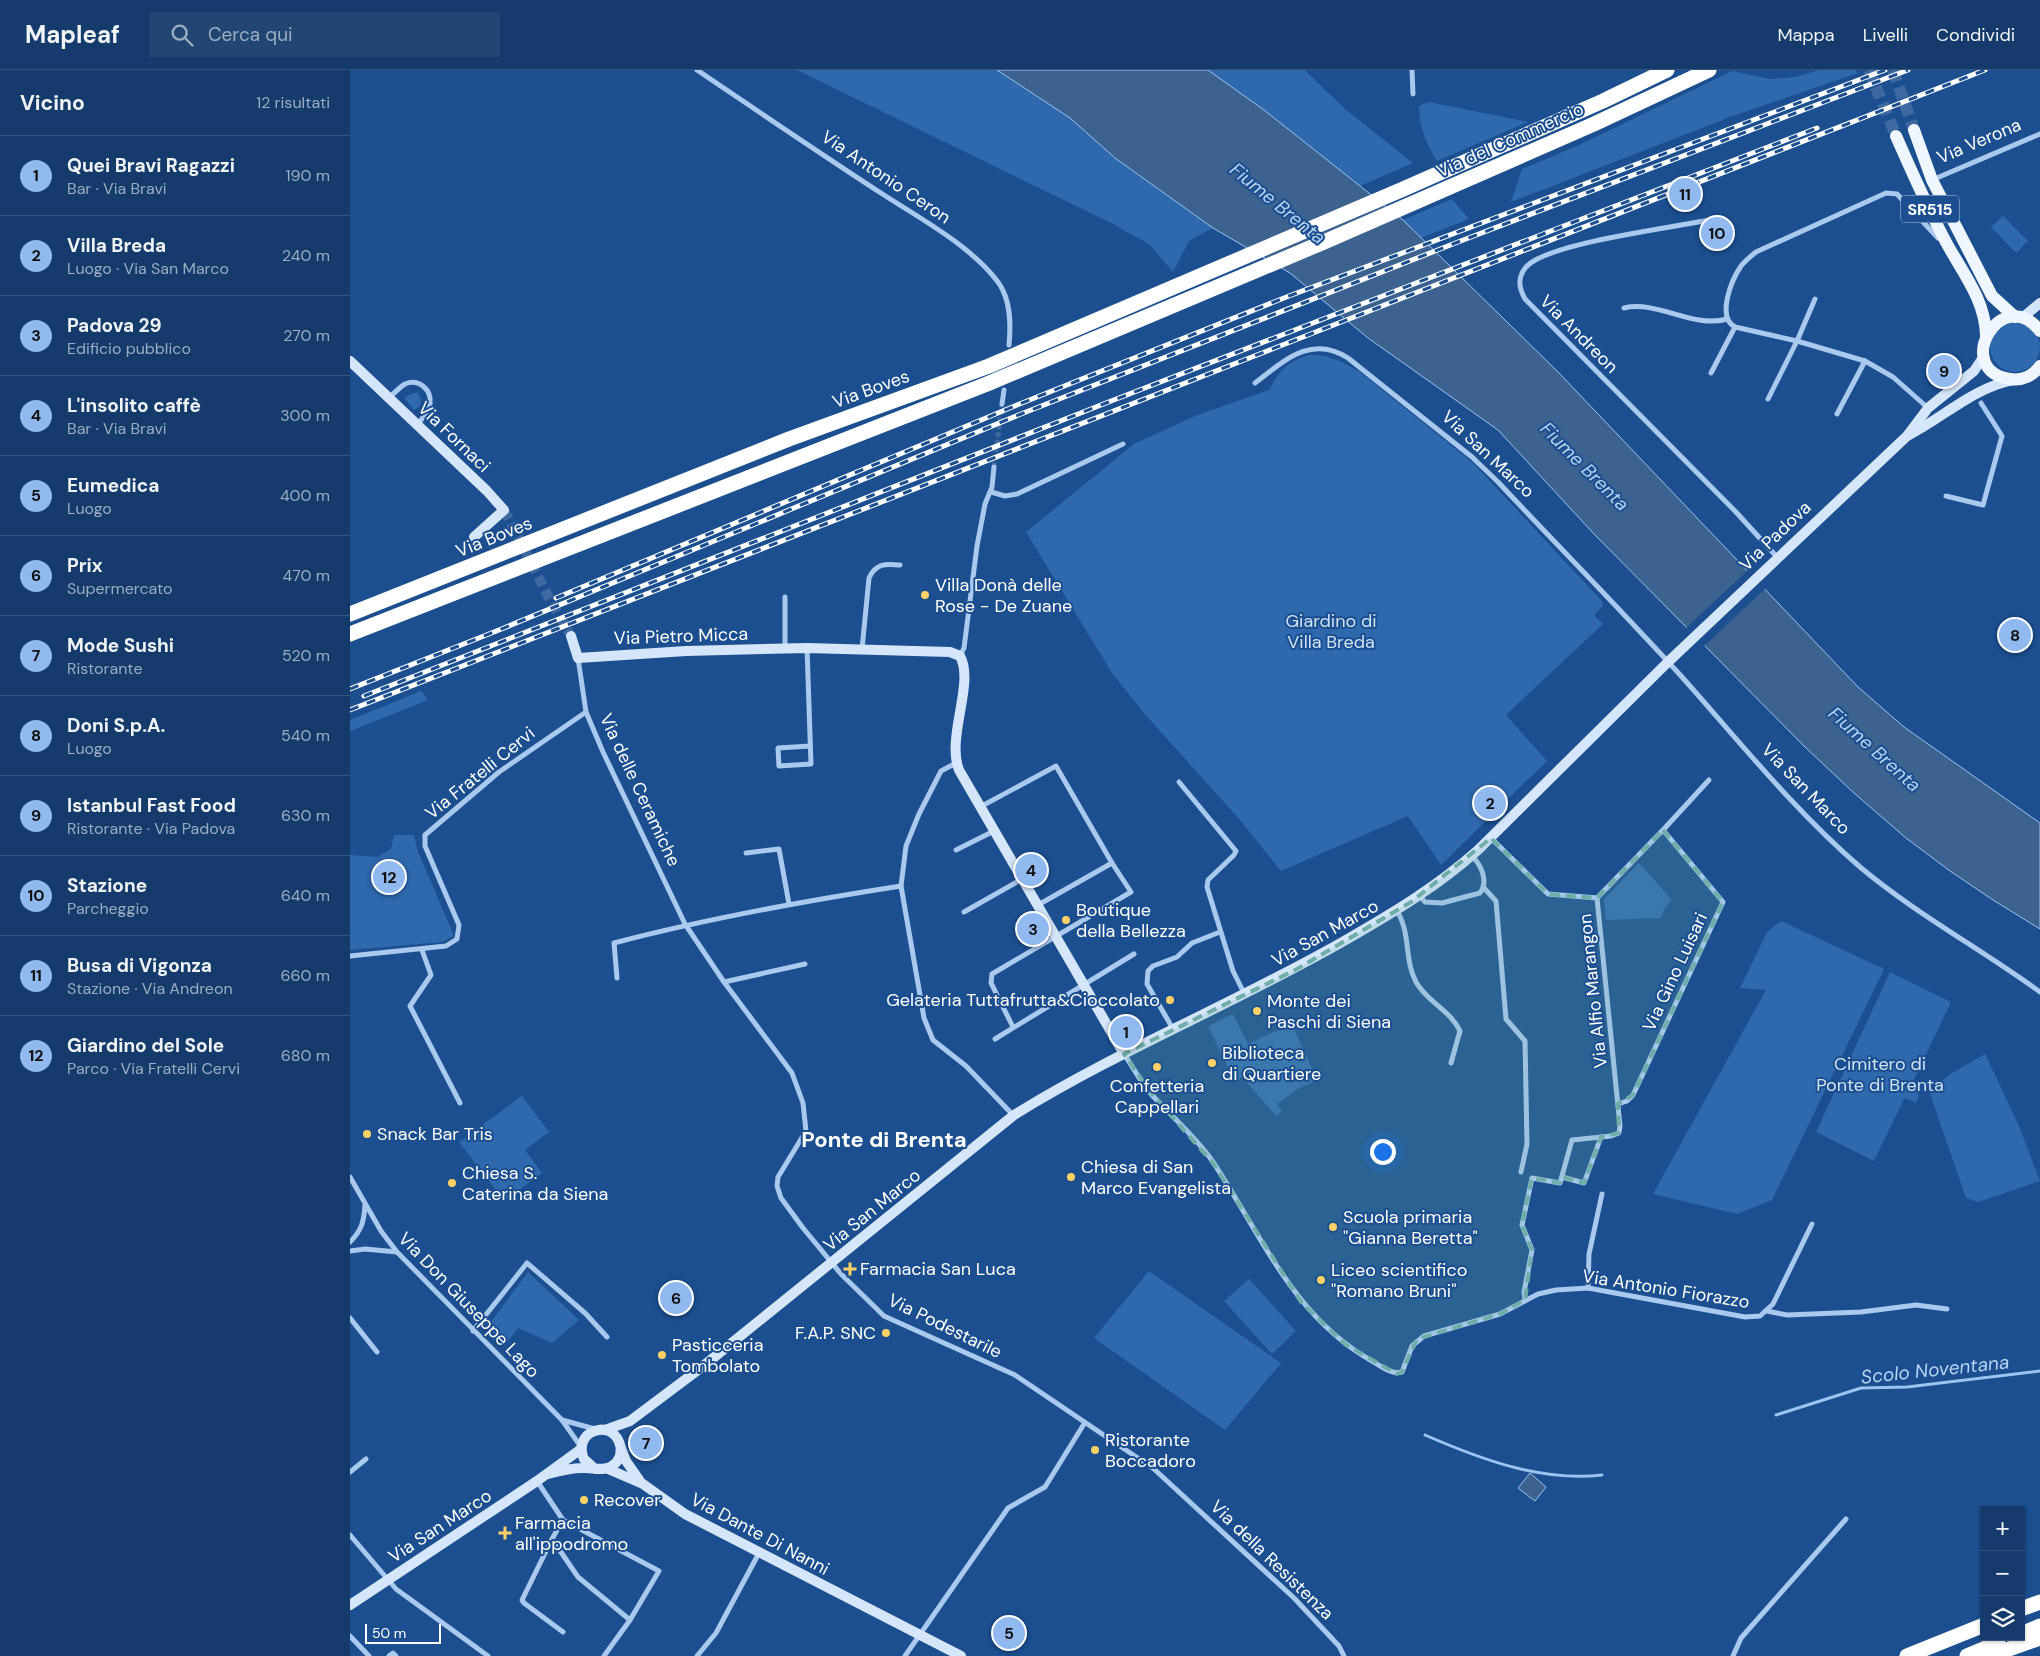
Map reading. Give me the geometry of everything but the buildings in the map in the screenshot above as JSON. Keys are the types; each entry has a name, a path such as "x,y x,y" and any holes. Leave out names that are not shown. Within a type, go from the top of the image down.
{"highway":[{"name":"Via del Commercio","path":"1401,190 1603,101 1667,70"},
{"name":"Via del Commercio","path":"1324,242 1594,124 1709,70"},
{"name":"Via Boves","path":"350,614 789,439 989,366 1401,190"},
{"name":"Via Boves","path":"350,634 987,384 1324,242"},
{"path":"2025,1608 2040,1602"},
{"path":"2025,1632 2040,1626"},
{"path":"1907,1656 1980,1627"},
{"path":"1989,1656 2040,1638"},
{"path":"1967,1656 2003,1641"}],"main road":[{"name":"Via Verona","path":"1914,130 1932,180 1992,296 2018,318"},
{"name":"SR515","path":"1896,136 1916,182 1947,244 1977,296 1986,324 1986,335"},
{"path":"2013,380 1994,373 1984,356 1983,346 1986,335 1998,322 2018,318 2040,303"},
{"path":"2018,318 2032,322 2040,331"},
{"name":"Via Padova","path":"1668,662 1768,568 1774,554 1906,436 1928,408 1974,371 1984,356"},
{"name":"Via Fornaci","path":"350,361 418,424 504,510 474,537"},
{"name":"Via Padova","path":"1906,436 1935,421 1978,391 1995,383 2035,375 2040,366"},
{"name":"Via delle Ceramiche","path":"571,636 578,658"},
{"name":"Via Pietro Micca","path":"578,658 686,651 807,648 950,652 960,656"},
{"path":"960,656 964,668 956,742 956,763 1124,1054"},
{"name":"Via San Marco","path":"601,1430 630,1421 702,1367 1014,1116 1062,1086 1173,1029 1297,969 1420,896 1472,856 1668,662"},
{"path":"621,1446 615,1435 601,1430 587,1436 581,1448 587,1463 595,1469 608,1469 616,1463 630,1421"},
{"name":"Via Dante Di Nanni","path":"621,1446 626,1461 642,1484"},
{"name":"Via San Marco","path":"350,1605 537,1481 581,1448"},
{"name":"Via San Marco","path":"547,1474 582,1468 595,1469"},
{"name":"Via Dante Di Nanni","path":"608,1469 642,1484 685,1514 961,1656"}],"street":[{"name":"Via Antonio Ceron","path":"697,70 908,210 974,258 998,282 1004,291 1010,319 1009,345"},
{"path":"1412,70 1414,94"},
{"name":"Via Verona","path":"1932,180 2040,134"},
{"path":"1928,408 1893,376 1865,362 1797,341 1735,327 1727,319 1726,312 1734,280 1742,266 1756,252 1886,193 1897,194 1938,238 1947,244"},
{"name":"Via Andreon","path":"1719,218 1643,232 1551,253 1526,267 1521,277 1520,290 1525,299 1735,511 1774,554"},
{"path":"1768,399 1797,341 1815,299"},
{"path":"1624,308 1640,307 1704,321 1727,319"},
{"path":"1711,373 1735,327"},
{"name":"Via San Marco","path":"1255,383 1289,358 1316,348 1332,349 1348,358 1472,457 1668,662 1778,788 1813,824 1862,868 1936,923 2006,967 2040,992"},
{"path":"1837,414 1865,362"},
{"path":"390,397 405,384 420,383 425,387 430,394 430,404 418,424"},
{"path":"1002,404 1004,390"},
{"path":"1946,496 1983,505 2002,436 1981,403"},
{"path":"990,492 1005,496 1017,494 1123,444"},
{"path":"960,656 964,648 983,516 990,492 994,467"},
{"path":"862,649 871,573 873,569 881,564 900,565"},
{"path":"785,597 785,649"},
{"path":"807,648 811,764 779,766 778,748 810,746"},
{"name":"Via delle Ceramiche","path":"578,658 586,712 603,752 685,924 724,982 792,1073 799,1089 804,1103 806,1132 778,1177 777,1186 781,1198 832,1264"},
{"name":"Via Fratelli Cervi","path":"350,956 422,950 446,946 457,939 459,925 425,846 425,835 499,772 586,712"},
{"path":"956,763 941,771 919,814 906,846 901,886 924,1018 933,1040 966,1066 1014,1116"},
{"path":"980,807 1056,766 1131,892 997,970 990,977 1013,1027"},
{"path":"1597,898 1709,780"},
{"path":"1181,782 1236,851 1208,880 1207,887 1233,971 1245,995"},
{"name":"Via Gino Luisari","path":"1618,1104 1627,1101 1633,1095 1723,902 1663,830"},
{"path":"956,850 994,831"},
{"name":"Via Alfio Marangon","path":"1491,838 1548,894 1597,898 1618,1104 1619,1133 1572,1140 1562,1176"},
{"path":"746,853 779,849 790,904"},
{"path":"1472,856 1479,864 1484,888 1496,901 1506,1019 1526,1041 1527,1144 1522,1172"},
{"path":"1038,905 1112,863"},
{"path":"964,912 1022,879"},
{"path":"617,978 614,943 685,924 790,904 901,886"},
{"path":"1420,896 1425,902 1442,903 1475,896 1484,888"},
{"path":"1397,911 1404,926 1411,970 1417,984 1460,1031 1451,1063"},
{"path":"1173,1029 1147,984 1148,971 1153,966 1177,957 1192,943 1220,932"},
{"path":"422,950 431,975 410,1006 460,1103"},
{"path":"995,1038 1134,954"},
{"path":"724,982 805,964"},
{"name":"Via Antonio Fiorazzo","path":"1124,1054 1151,1093 1194,1139 1213,1163 1283,1278 1301,1302 1346,1345 1393,1373 1402,1372 1412,1346 1424,1336 1500,1314 1538,1294 1556,1290 1588,1288 1754,1318 1767,1311 1773,1304 1812,1224"},
{"path":"1525,1300 1524,1292 1532,1250 1522,1225 1532,1178 1560,1183 1562,1176 1584,1183 1601,1137"},
{"name":"Via Don Giuseppe Lago","path":"350,1177 365,1205 397,1252 562,1420 581,1448"},
{"path":"1588,1288 1589,1254 1602,1194"},
{"path":"350,1242 364,1223 365,1205"},
{"path":"350,1251 365,1249 397,1252"},
{"path":"473,1331 527,1263 585,1313 607,1337"},
{"name":"Via Podestarile","path":"832,1264 884,1316 1015,1376 1056,1401 1084,1424"},
{"name":"Via Antonio Fiorazzo","path":"1767,1311 1796,1315 1861,1312 1916,1305 1947,1309"},
{"path":"350,1318 378,1352"},
{"name":"Via Don Giuseppe Lago","path":"562,1420 601,1430"},
{"path":"905,1656 1008,1508 1045,1487 1084,1424"},
{"name":"Via della Resistenza","path":"1084,1424 1154,1469 1177,1488 1294,1598 1340,1646 1344,1656"},
{"path":"350,1472 366,1459"},
{"path":"537,1481 563,1520 659,1572 630,1620 604,1656"},
{"path":"1733,1656 1741,1638 1846,1519"},
{"path":"563,1520 522,1600 563,1632"},
{"path":"350,1536 387,1580 488,1656"},
{"path":"552,1539 578,1577 630,1620"},
{"path":"697,1656 716,1633 759,1552"},
{"path":"350,1636 369,1656"},
{"path":"389,1656 393,1653 396,1656"}],"highlighted area":[{"path":"1663,830 1723,902 1633,1095 1618,1104 1619,1133 1601,1137 1584,1183 1562,1177 1560,1183 1532,1178 1522,1225 1532,1250 1525,1300 1500,1314 1417,1339 1402,1372 1397,1374 1346,1345 1301,1302 1213,1163 1151,1093 1124,1054 1297,969 1411,902 1491,838 1548,894 1597,898"}],"green space":[{"path":"797,70 997,70 1070,118 1115,158 1213,228 1189,241 1173,272 1149,244 1109,222"},
{"path":"1208,70 1305,70 1345,109 1413,163 1360,186 1264,110"},
{"path":"1819,70 1855,70 1858,73 1733,116 1511,202 1522,169 1577,146 1732,71 1770,79 1796,77"},
{"path":"1429,102 1528,122 1437,161 1426,141 1420,121 1419,106"},
{"path":"1452,199 1469,219 1421,238 1403,220"},
{"path":"2003,216 2028,241 2016,253 1991,227"},
{"path":"2010,322 2020,322 2033,329 2040,342 2040,352 2033,365 2020,372 2010,372 2001,368 1994,361 1990,352 1990,342 1994,333 2001,326"},
{"name":"Giardino di Villa Breda","path":"1308,355 1329,357 1360,372 1473,463 1602,601 1603,606 1594,615 1603,624 1506,715 1547,761 1441,865 1408,816 1281,871 1240,820 1142,711 1112,673 1026,532 1134,444 1195,416 1269,390 1284,368"},
{"path":"413,393 418,393 421,401 420,406 414,410 404,398"},
{"path":"421,691 428,700 350,731 350,720"},
{"path":"394,835 414,835 417,849 454,936 443,942 350,950 350,855 378,857 391,849"},
{"path":"1639,863 1672,900 1664,909 1661,918 1606,920 1604,899"},
{"path":"1781,921 1884,969 1772,1200 1737,1214 1653,1194 1766,990 1740,988 1767,932"},
{"name":"Cimitero di Ponte di Brenta","path":"1890,972 1951,1002 1914,1079 1919,1096 1916,1103 1905,1098 1874,1161 1816,1132"},
{"path":"1233,1014 1248,1044 1292,1024 1317,1080 1299,1088 1277,1104 1282,1112 1276,1116 1242,1077 1235,1082 1208,1026"},
{"path":"1985,1054 2019,1126 2040,1181 1978,1202 1966,1198 1929,1091 1950,1074"},
{"path":"522,1096 549,1132 525,1150 542,1173 504,1201 459,1142"},
{"path":"1149,1271 1281,1363 1225,1430 1094,1338"},
{"path":"528,1272 579,1320 552,1343 518,1328 506,1344 487,1327"},
{"path":"1249,1279 1296,1331 1272,1354 1224,1301"}],"water":[{"name":"Fiume Brenta","path":"997,70 1208,70 1264,110 1403,220 1558,372 1858,687 1904,727 2040,823 2040,929 1950,871 1906,838 1854,793 1805,747 1594,534 1498,430 1368,338 1290,273 1213,228 1115,158 1070,118"},
{"path":"1530,1473 1546,1487 1535,1501 1518,1488"}],"pier":[{"path":"1748,570 1766,588 1703,647 1685,629"}],"waterway":[{"name":"Scolo Noventana","path":"1776,1415 1861,1388 1907,1387 2040,1371"},
{"name":"Scolo Noventana","path":"1425,1435 1511,1467 1556,1475 1602,1475"}],"tunnel":[{"path":"1869,70 1896,136"},
{"path":"1893,70 1914,130"},
{"path":"994,467 1002,404"},
{"path":"504,510 549,598 571,636"}],"railway":[{"path":"556,598 1017,405 1289,296 1885,70"},
{"path":"350,689 499,630 1021,414 1458,242 1908,70"},
{"path":"350,710 1985,70"},
{"path":"364,696 1106,403 1817,128"}],"place":[{"name":"Busa di Vigonza","path":"1685,194"},
{"name":"Stazione","path":"1717,233"},
{"name":"Istanbul Fast Food","path":"1944,371"},
{"name":"Villa Donà delle Rose - De Zuane","path":"925,595"},
{"name":"Doni S.p.A.","path":"2015,635"},
{"name":"Villa Breda","path":"1490,803"},
{"name":"L'insolito caffè","path":"1031,870"},
{"name":"Giardino del Sole","path":"389,877"},
{"name":"Boutique della Bellezza","path":"1066,920"},
{"name":"Padova 29","path":"1033,929"},
{"name":"Gelateria Tuttafrutta&Cioccolato","path":"1170,1000"},
{"name":"Monte dei Paschi di Siena","path":"1257,1011"},
{"name":"Quei Bravi Ragazzi","path":"1126,1032"},
{"name":"Biblioteca di Quartiere","path":"1212,1063"},
{"name":"Confetteria Cappellari","path":"1157,1067"},
{"name":"Snack Bar Tris","path":"367,1134"},
{"name":"Chiesa di San Marco Evangelista","path":"1071,1177"},
{"name":"Chiesa S. Caterina da Siena","path":"452,1183"},
{"name":"Scuola primaria \"Gianna Beretta\"","path":"1333,1227"},
{"name":"Farmacia San Luca","path":"850,1269"},
{"name":"Liceo scientifico \"Romano Bruni\"","path":"1321,1280"},
{"name":"Prix","path":"676,1298"},
{"name":"F.A.P. SNC","path":"886,1333"},
{"name":"Pasticceria Tombolato","path":"662,1355"},
{"name":"Mode Sushi","path":"646,1443"},
{"name":"Ristorante Boccadoro","path":"1095,1450"},
{"name":"Recover","path":"584,1500"},
{"name":"Farmacia all'ippodromo","path":"505,1533"},
{"name":"Eumedica","path":"1009,1633"}],"district":[{"name":"Ponte di Brenta","path":"884,1139"}]}
